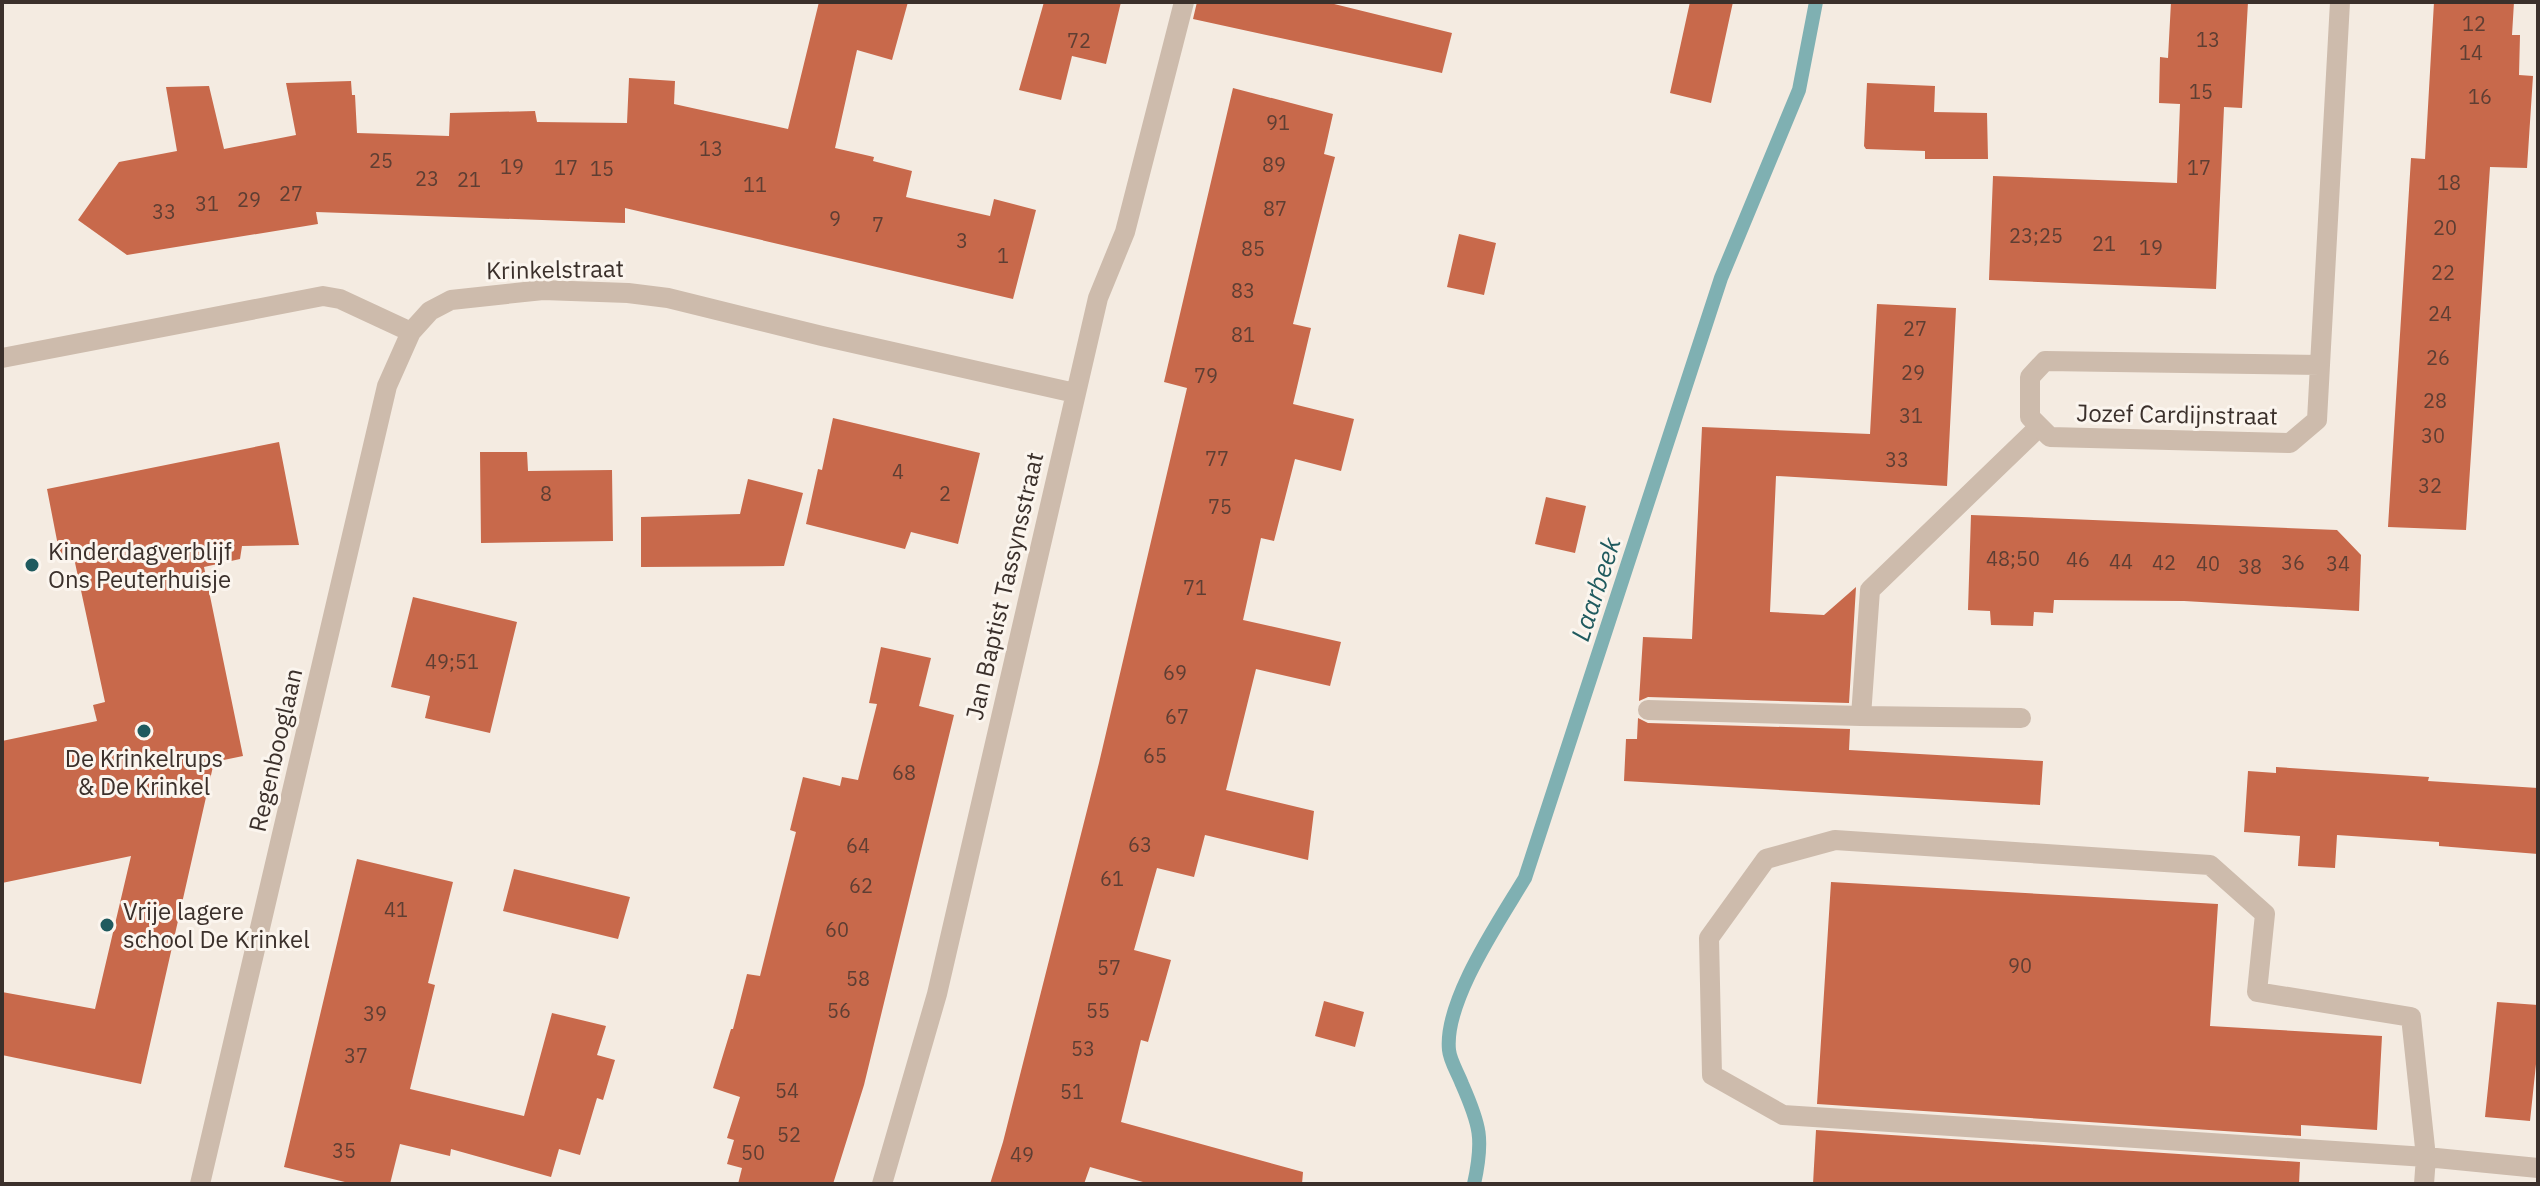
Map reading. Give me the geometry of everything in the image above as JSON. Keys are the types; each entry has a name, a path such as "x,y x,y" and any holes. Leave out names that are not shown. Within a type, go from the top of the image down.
{"street":[{"name":"Jan Baptist Tassynsstraat","path":"882,1184 937,994 1098,298 1125,232 1184,2"},
{"name":"Jozef Cardijnstraat","path":"2320,365 2045,361 2030,377 2030,417 2050,437 2290,443 2317,420 2340,2"},
{"name":"Krinkelstraat","path":"411,332 430,311 451,300 543,290 628,293 668,298 1075,393"},
{"path":"2,358 323,296 340,299 411,332"},
{"name":"Regenbooglaan","path":"200,1184 387,386 411,332"},
{"path":"1861,716 1870,590 2039,427"},
{"path":"1648,710 2021,718"},
{"path":"2424,1184 2426,1157 2411,1017 2257,992 2265,914 2210,865 1835,840 1766,859 1709,938 1712,1075 1783,1115 2426,1157 2538,1168"}],"building":[{"path":"819,2 908,2 892,60 857,50 835,148 874,157 873,161 912,171 906,197 990,216 994,199 1036,210 1013,299 625,208 625,223 316,212 318,224 127,255 78,220 119,162 177,151 166,87 209,86 224,149 296,135 286,83 351,81 357,133 449,136 450,113 535,111 537,122 627,123 629,78 675,81 674,104 788,129"},
{"path":"1044,2 1121,2 1106,64 1072,56 1061,100 1019,90"},
{"path":"1197,2 1326,2 1452,33 1442,73 1193,19"},
{"path":"1690,2 1733,2 1711,103 1670,93"},
{"path":"2171,2 2248,2 2242,108 2224,107 2216,289 1989,280 1993,176 2177,183 2180,104 2159,103 2160,57 2168,58"},
{"path":"2434,2 2514,2 2512,35 2520,35 2519,75 2533,76 2527,168 2490,167 2466,530 2388,527 2411,158 2425,159"},
{"path":"1867,83 1935,86 1934,112 1987,113 1988,159 1925,159 1925,151 1866,149"},
{"path":"1233,88 1333,114 1324,154 1335,157 1293,324 1311,328 1293,404 1354,419 1341,471 1295,459 1274,541 1261,538 1243,620 1341,642 1330,686 1256,669 1226,790 1314,811 1308,860 1205,835 1194,877 1157,868 1134,950 1171,960 1148,1042 1141,1040 1121,1122 1303,1172 1302,1184 1150,1184 1090,1167 1084,1184 990,1184 1099,763 1187,388 1164,382"},
{"path":"1459,234 1496,243 1484,295 1447,287"},
{"path":"1877,304 1956,308 1947,486 1776,476 1770,612 1824,615 1856,587 1849,703 1648,697 1639,701 1643,637 1692,639 1702,427 1870,434"},
{"path":"833,418 980,453 958,544 911,532 905,549 806,524"},
{"name":"Vrije lagere school De Krinkel","path":"279,442 299,545 242,546 240,559 204,567 243,756 214,762 141,1084 2,1055 2,992 95,1009 131,856 2,883 2,741 97,721 93,705 105,702 74,558 61,561 47,489"},
{"path":"480,452 527,452 528,471 612,470 613,541 481,543"},
{"path":"748,479 803,493 784,566 641,567 641,517 740,514"},
{"path":"1546,497 1586,506 1575,553 1535,544"},
{"path":"1971,515 2337,530 2361,555 2359,611 2184,601 2054,600 2053,613 2034,612 2033,626 1991,625 1990,611 1968,610"},
{"path":"413,597 517,622 490,733 425,718 430,696 391,687"},
{"path":"881,647 931,658 919,706 954,715 864,1085 833,1184 738,1184 742,1168 727,1164 734,1140 727,1138 740,1097 713,1088 747,974 760,976 796,832 790,830 803,777 840,786 842,777 858,780 877,704 869,703"},
{"path":"1638,718 1648,723 1850,729 1849,750 2043,761 2040,805 1624,781 1626,739 1637,739"},
{"path":"2276,767 2538,788 2538,854 2439,846 2439,842 2337,835 2335,868 2298,866 2300,836 2244,832 2248,771 2276,773"},
{"path":"357,859 453,882 428,983 435,985 410,1089 524,1116 552,1013 606,1026 597,1055 615,1060 603,1100 597,1098 580,1155 559,1149 551,1177 451,1149 450,1156 400,1144 390,1184 353,1184 284,1167"},
{"path":"514,869 630,897 618,939 503,911"},
{"path":"1831,882 2218,904 2210,1026 2382,1036 2377,1130 2301,1125 2301,1136 1817,1104"},
{"path":"1324,1001 1364,1012 1355,1047 1315,1036"},
{"path":"2497,1002 2538,1005 2538,1045 2530,1121 2485,1117"},
{"path":"1816,1130 2300,1162 2299,1184 1813,1184"}],"waterway":[{"name":"Laarbeek","path":"1474,1184 1479,1155 1478,1132 1449,1050 1455,1008 1476,961 1525,878 1721,278 1799,90 1816,2"}],"place":[{"name":"Kinderdagverblijf Ons Peuterhuisje","path":"32,565"},
{"name":"De Krinkelrups & De Krinkel","path":"144,731"},
{"name":"Vrije lagere school De Krinkel","path":"107,925"}]}
